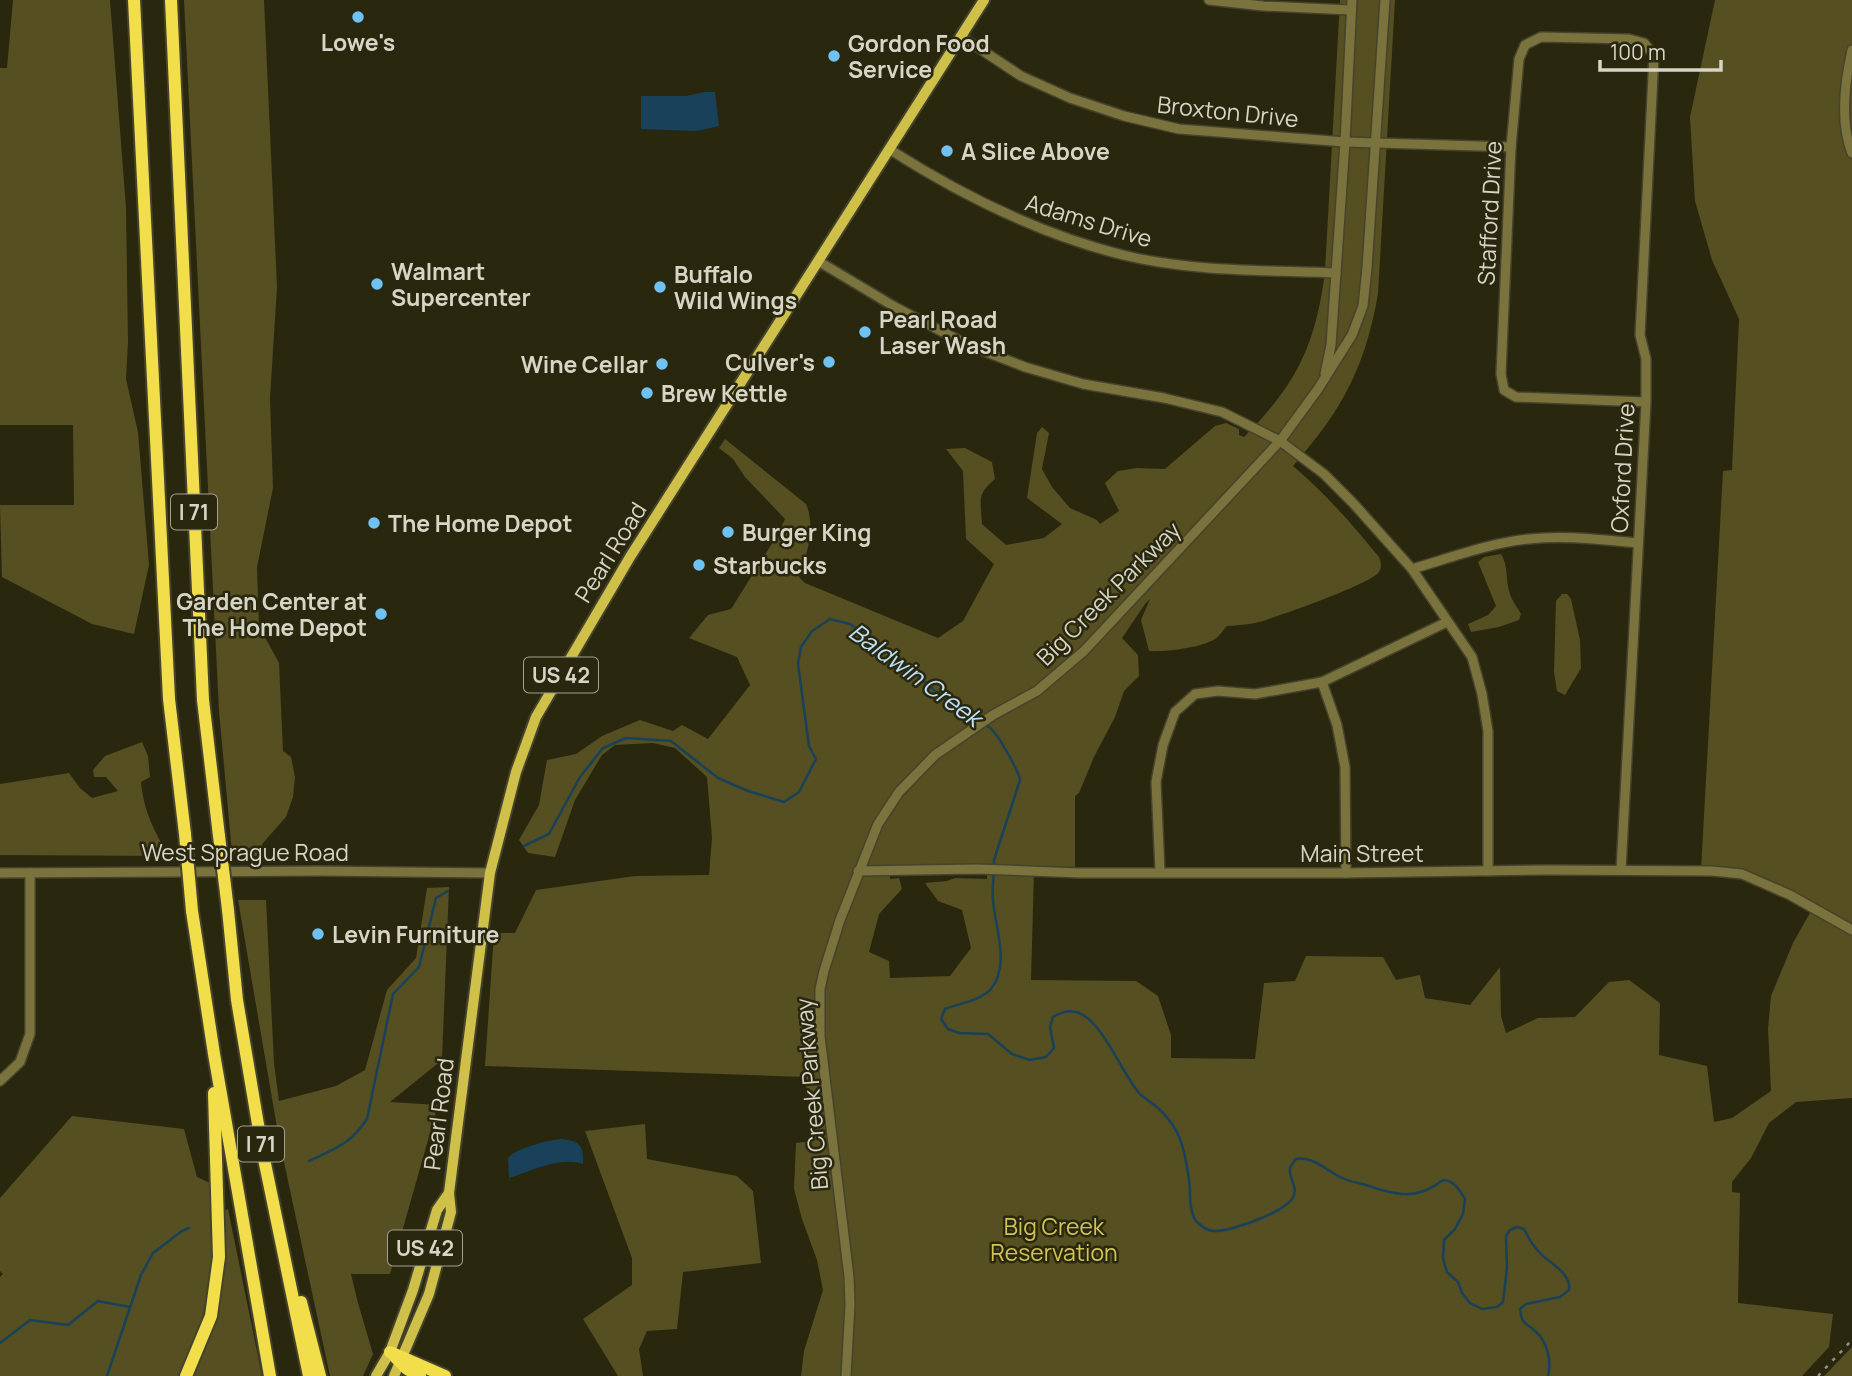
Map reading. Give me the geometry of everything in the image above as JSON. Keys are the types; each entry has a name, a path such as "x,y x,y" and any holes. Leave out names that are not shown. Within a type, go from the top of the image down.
{"highway":[{"name":"I 71","path":"134,0 169,699 192,911 270,1376"},
{"name":"I 71","path":"171,0 203,700 237,1000 263,1154 309,1376"},
{"path":"187,1376 211,1316 219,1257 214,1054"},
{"path":"281,1240 303,1308 320,1376"},
{"path":"390,1352 401,1360 445,1376"},
{"path":"401,1360 407,1369 420,1376"}],"main road":[{"name":"Pearl Road","path":"394,1376 429,1294 451,1212 449,1193 490,873 516,772 536,717 630,557 984,0"},
{"name":"Pearl Road","path":"376,1376 390,1352 413,1290 437,1210 449,1193"}],"street":[{"path":"1209,0 1263,6 1352,5"},
{"name":"Big Creek Parkway","path":"846,1376 849,1277 820,1036 820,999 824,971 858,871 878,824 899,792 935,755 993,715 1037,691 1084,651 1280,441 1352,335 1363,306 1385,0"},
{"name":"Big Creek Parkway","path":"1324,379 1331,345 1352,5"},
{"name":"Broxton Drive","path":"962,37 1021,76 1070,98 1124,117 1179,129 1375,144 1511,147"},
{"name":"Stafford Drive","path":"1646,402 1516,397 1504,390 1501,374 1511,147 1519,60 1525,45 1541,37 1629,39 1644,43 1654,55 1654,68"},
{"path":"1852,50 1845,96 1846,138 1852,153"},
{"name":"Oxford Drive","path":"1621,870 1646,402 1646,359 1640,335 1654,68"},
{"name":"Adams Drive","path":"889,149 937,180 1021,221 1124,255 1218,268 1336,273"},
{"path":"818,261 895,307 968,345 1025,368 1083,384 1164,398 1222,412 1280,441 1324,474 1412,569 1472,657 1488,731 1488,871"},
{"path":"1412,569 1494,545 1529,539 1569,537 1638,543"},
{"path":"1160,872 1156,782 1163,745 1175,712 1195,694 1218,691 1255,694 1322,682 1447,622"},
{"path":"1322,682 1337,724 1345,767 1346,873"},
{"name":"Main Street","path":"858,871 1712,871 1742,874 1790,895 1852,930"},
{"name":"West Sprague Road","path":"0,873 490,873"},
{"path":"0,1081 20,1062 30,1034 30,873"}],"green space":[{"path":"13,0 110,0 126,208 126,379 138,432 149,565 134,634 92,624 2,577 0,505 74,505 73,425 0,425 0,68 7,68"},
{"path":"184,0 264,0 277,287 270,398 273,488 257,567 259,626 279,663 283,751 291,757 295,777 293,797 286,817 263,843 257,856 232,853 219,711"},
{"name":"Big Creek Reservation","path":"1340,0 1395,0 1378,294 1373,320 1349,387 1325,426 1293,466 1327,498 1369,545 1379,557 1380,570 1359,584 1323,600 1259,622 1227,626 1215,639 1183,649 1149,651 1141,620 1150,599 1145,604 1122,638 1138,655 1139,676 1124,691 1115,717 1079,793 1075,796 1075,871 1034,871 1031,980 1136,981 1158,996 1171,1035 1171,1058 1255,1059 1264,983 1295,981 1306,956 1383,957 1396,980 1420,975 1425,998 1470,1005 1500,967 1501,1016 1506,1033 1538,1018 1575,1017 1609,982 1629,980 1660,1003 1659,1055 1707,1066 1714,1122 1732,1118 1771,1091 1768,1029 1771,996 1793,943 1811,911 1852,933 1852,1098 1796,1102 1769,1123 1751,1158 1732,1182 1732,1192 1740,1193 1738,1303 1833,1314 1829,1347 1802,1376 801,1376 804,1351 823,1290 817,1260 794,1189 796,1143 812,1141 805,1077 485,1066 494,933 515,933 536,890 635,876 709,875 712,838 707,777 675,748 653,743 615,745 602,755 575,800 555,857 528,853 519,840 539,805 547,760 576,754 602,736 640,720 673,731 682,725 708,739 750,685 737,657 689,638 708,615 731,609 785,519 745,477 733,459 719,448 725,439 806,504 810,531 799,577 805,583 938,638 963,621 994,564 966,539 963,471 946,449 965,448 992,462 995,479 982,494 982,524 1006,545 1044,538 1062,524 1027,498 1037,433 1042,427 1049,433 1042,469 1052,487 1070,508 1097,520 1100,524 1119,511 1105,483 1118,471 1137,468 1165,469 1215,426 1226,423 1239,429 1239,435 1244,437 1262,418 1301,362 1316,321 1325,271","holes":["890,871 987,871 987,879 955,878 925,883 938,901 962,910 971,948 950,976 890,978 889,961 869,952 879,914 902,889 899,878 890,879"]},
{"path":"1715,0 1852,0 1852,929 1745,870 1701,870 1723,471 1732,470 1739,319 1712,260 1695,201 1690,117"},
{"path":"1501,554 1510,594 1521,614 1519,620 1471,632 1468,624 1488,615 1496,606 1478,562 1484,557"},
{"path":"1562,594 1567,594 1571,599 1580,640 1581,668 1565,695 1557,691 1554,672 1556,601"},
{"path":"142,742 148,756 150,777 141,782 145,803 150,820 168,856 0,855 0,784 69,773 92,798 118,791 106,777 94,777 93,770 105,756"},
{"path":"449,887 442,1060 390,1102 438,1105 390,1274 351,1274 373,1354 363,1376 330,1376 279,1139 238,900 266,900 274,1063 279,1101 336,1086 365,1070 387,990 416,958 427,888"},
{"path":"72,1116 184,1129 197,1177 210,1183 214,1262 199,1333 179,1376 0,1376 0,1277 3,1274 0,1271 0,1198"},
{"path":"645,1124 647,1159 737,1176 753,1191 761,1263 683,1272 677,1329 647,1331 639,1349 643,1376 618,1376 583,1319 632,1285 632,1258 585,1131"},
{"path":"228,1209 262,1376 191,1376 224,1255 224,1211"},
{"path":"1852,1347 1852,1376 1824,1376"}],"water":[{"path":"715,92 719,126 697,131 641,129 641,96 686,96"},
{"path":"561,1139 579,1145 583,1152 583,1164 555,1163 509,1178 508,1158 512,1154 533,1145"}],"waterway":[{"name":"Baldwin Creek","path":"524,846 549,834 580,777 603,748 626,738 671,741 718,778 748,791 784,802 799,792 816,759 809,746 798,664 801,647 812,631 830,619 850,624 885,648 948,702 969,709 980,719"},
{"name":"Baldwin Creek","path":"985,724 1001,742 1020,780 994,866"},
{"name":"Baldwin Creek","path":"994,872 993,897 1000,946 1000,970 986,993 945,1009 941,1019 948,1029 959,1033 988,1034 1012,1054 1030,1060 1046,1057 1054,1048 1050,1027 1053,1017 1072,1011 1088,1018 1104,1037 1140,1094 1161,1111 1174,1128 1185,1155 1193,1216 1209,1230 1244,1225 1287,1204 1295,1191 1290,1168 1296,1159 1319,1164 1346,1180 1396,1193 1415,1193 1433,1187 1443,1180 1450,1182 1465,1199 1463,1214 1455,1229 1444,1240 1443,1258 1447,1272 1458,1282 1470,1303 1482,1309 1497,1307 1503,1302 1507,1268 1506,1236 1510,1230 1517,1227 1524,1229 1537,1250 1567,1278 1569,1290 1560,1297 1526,1304 1520,1309 1523,1321 1540,1336 1546,1346 1548,1376"},
{"name":"Baldwin Creek","path":"309,1161 348,1140 367,1119 393,994 419,967 436,898 448,891"},
{"name":"Baldwin Creek","path":"107,1376 141,1275 153,1253 189,1228"},
{"path":"0,1343 30,1320 68,1325 98,1301 130,1307"}],"railway":[{"path":"1818,1376 1852,1340"}],"place":[{"name":"Lowe's","path":"358,17"},
{"name":"Gordon Food Service","path":"834,56"},
{"name":"A Slice Above","path":"947,151"},
{"name":"Walmart Supercenter","path":"377,284"},
{"name":"Buffalo Wild Wings","path":"660,287"},
{"name":"Pearl Road Laser Wash","path":"865,332"},
{"name":"Culver's","path":"829,362"},
{"name":"Wine Cellar","path":"662,364"},
{"name":"Brew Kettle","path":"647,393"},
{"name":"The Home Depot","path":"374,523"},
{"name":"Burger King","path":"728,532"},
{"name":"Starbucks","path":"699,565"},
{"name":"Garden Center at The Home Depot","path":"381,614"},
{"name":"Levin Furniture","path":"318,934"}]}
